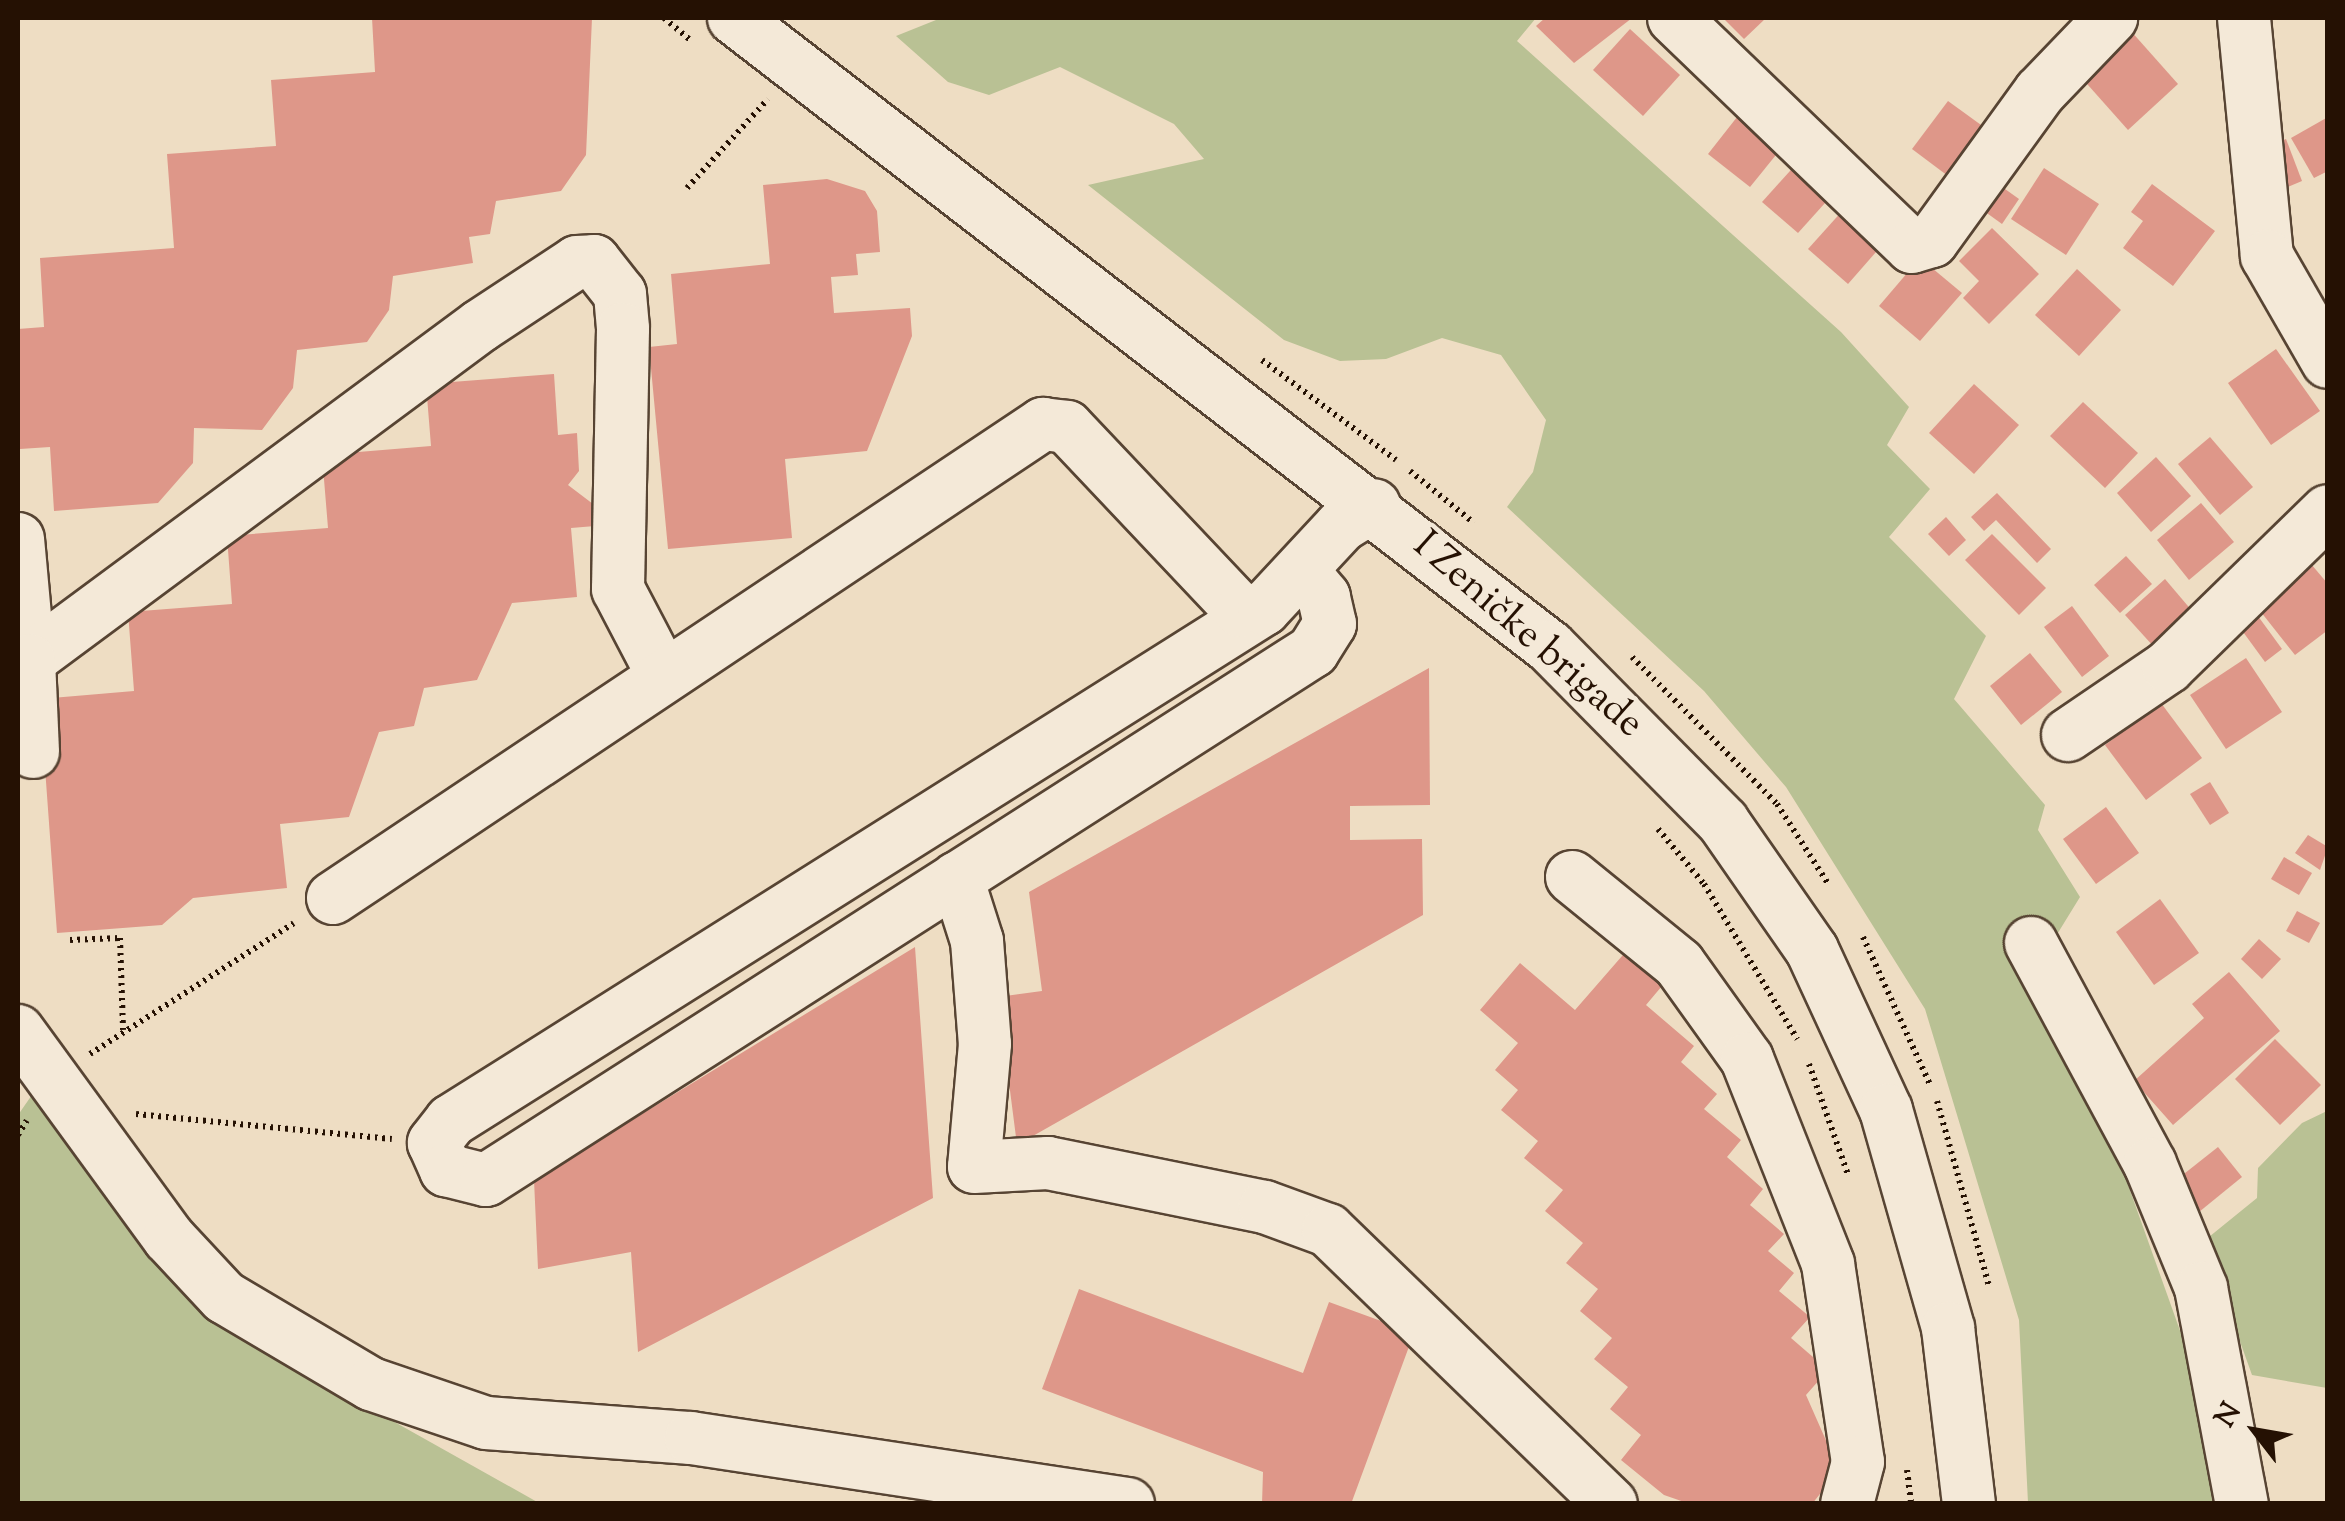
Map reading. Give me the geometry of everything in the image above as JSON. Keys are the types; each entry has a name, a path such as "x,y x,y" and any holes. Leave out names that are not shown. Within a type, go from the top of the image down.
{"street":[{"path":"1674,18 1912,246 1932,241 2040,92 2111,18"},
{"path":"2244,18 2267,256 2328,362"},
{"name":"I Zeničke brigade","path":"719,34 1374,506 1636,727 1722,822 1812,950 1886,1110 1920,1213 1948,1328 1969,1504"},
{"path":"28,660 480,326 577,262 594,261 620,294 623,329 618,590 662,673"},
{"path":"333,898 662,673 1044,424 1067,427 1241,611 1264,609"},
{"path":"1301,570 1324,597 1330,624 1314,651 486,1180 446,1170 434,1142 451,1121 1264,609 1301,570 1374,506"},
{"path":"2068,735 2168,667 2328,510"},
{"path":"18,539 33,752"},
{"path":"1572,877 1679,964 1748,1058 1828,1264 1858,1462 1847,1504"},
{"path":"957,878 977,941 985,1044 974,1167 1048,1163 1265,1206 1328,1230 1611,1504"},
{"path":"2031,943 2150,1164 2201,1288 2242,1504"},
{"path":"18,1031 224,1297 372,1384 442,1412 803,1453 1128,1504"}],"path":[{"path":"664,18 719,34"},
{"path":"753,86 784,107"},
{"path":"687,188 769,98"},
{"path":"1645,812 1704,884 1803,1048 1852,1188"},
{"path":"64,1094 123,1030 333,898"},
{"path":"70,940 120,938 123,1030"},
{"path":"64,1094 434,1142"},
{"path":"1906,1465 1910,1504"}],"green space":[{"path":"941,18 1536,18 1517,41 1841,332 1909,407 1887,445 1930,489 1889,537 1986,636 1954,699 2045,805 2038,830 2080,897 2056,936 2117,1154 2188,1353 2215,1503 2028,1503 2019,1320 1925,1009 1786,787 1704,691 1507,507 1533,472 1546,420 1501,355 1442,338 1386,359 1340,361 1284,340 1088,185 1204,159 1174,124 1060,67 989,95 948,82 896,36"},
{"path":"34,1092 309,1374 539,1503 18,1504 18,1115"},
{"path":"2327,1111 2327,1388 2252,1375 2204,1241 2257,1198 2258,1168 2302,1123"}],"building":[{"path":"372,18 592,18 586,155 561,191 496,201 490,234 469,237 473,263 393,276 389,310 367,342 297,350 293,388 262,430 194,428 193,463 158,503 54,511 50,447 20,449 18,420 18,329 44,327 40,258 174,248 167,154 276,146 271,80 375,72"},
{"path":"1545,18 1632,18 1574,63 1536,26"},
{"path":"1723,18 1766,18 1744,39"},
{"path":"1630,29 1680,75 1643,116 1593,70"},
{"path":"2130,30 2178,84 2128,130 2080,76"},
{"path":"1948,101 1988,130 1952,179 1912,149"},
{"path":"1741,112 1784,145 1750,187 1708,154"},
{"path":"2328,117 2328,171 2314,178 2291,138"},
{"path":"2286,139 2302,181 2283,189 2267,147"},
{"path":"1799,161 1834,193 1798,233 1762,202"},
{"path":"2044,168 2099,204 2066,255 2011,219"},
{"path":"1984,174 2019,199 2002,224 1966,198"},
{"path":"827,179 865,191 877,211 880,252 856,254 858,275 831,277 834,313 910,308 912,336 867,451 785,459 792,538 668,549 649,347 677,344 671,274 770,264 763,185"},
{"path":"2152,184 2215,231 2173,286 2123,248 2143,221 2131,212"},
{"path":"1844,209 1883,244 1848,284 1808,249"},
{"path":"1992,228 2039,274 1989,324 1963,298 1979,281 1959,261"},
{"path":"1920,258 1962,293 1920,341 1879,306"},
{"path":"2077,269 2121,310 2079,356 2035,315"},
{"path":"2276,349 2320,411 2271,445 2228,383"},
{"path":"554,374 558,435 577,433 579,471 568,485 593,504 595,526 571,528 577,597 512,603 477,680 424,688 414,726 379,732 349,817 280,824 287,888 193,898 162,925 57,933 40,699 134,691 128,612 232,604 227,536 328,528 322,455 431,446 426,384"},
{"path":"1974,384 2019,425 1974,474 1929,433"},
{"path":"2083,402 2138,453 2105,488 2050,436"},
{"path":"2210,437 2253,487 2220,515 2178,464"},
{"path":"2156,457 2191,496 2151,532 2117,493"},
{"path":"1997,493 2051,549 2037,563 1996,520 1984,531 1971,517"},
{"path":"2201,503 2234,542 2189,580 2157,540"},
{"path":"1946,517 1966,540 1949,556 1928,534"},
{"path":"1992,534 2046,588 2019,615 1965,560"},
{"path":"2126,556 2152,584 2120,613 2094,585"},
{"path":"2311,564 2328,584 2328,630 2295,655 2257,607"},
{"path":"2165,579 2193,612 2154,647 2125,615"},
{"path":"2072,606 2109,656 2082,677 2044,627"},
{"path":"2255,612 2282,649 2265,662 2238,625"},
{"path":"2030,653 2062,692 2021,725 1990,686"},
{"path":"2246,658 2282,712 2226,749 2190,695"},
{"path":"1429,668 1430,805 1350,806 1350,840 1422,839 1423,915 1017,1145 998,997 1042,991 1029,892"},
{"path":"2161,703 2202,758 2146,800 2105,745"},
{"path":"2210,782 2229,813 2210,825 2190,794"},
{"path":"2106,807 2139,853 2096,884 2063,839"},
{"path":"2308,835 2328,847 2320,870 2295,853"},
{"path":"2284,857 2312,873 2299,895 2271,879"},
{"path":"2160,899 2199,953 2154,985 2116,932"},
{"path":"2297,911 2320,923 2309,943 2286,931"},
{"path":"2259,939 2281,959 2262,979 2241,959"},
{"path":"915,947 933,1198 638,1352 631,1252 538,1269 534,1180"},
{"path":"1629,948 1667,980 1646,1005 1694,1046 1681,1062 1717,1094 1704,1109 1741,1140 1727,1157 1763,1189 1750,1205 1784,1234 1768,1251 1794,1273 1779,1291 1810,1317 1791,1338 1828,1370 1806,1395 1839,1470 1812,1504 1690,1504 1664,1495 1621,1460 1641,1435 1610,1409 1628,1387 1594,1359 1612,1338 1580,1311 1598,1289 1566,1263 1583,1243 1545,1211 1563,1190 1524,1158 1538,1141 1501,1110 1518,1090 1495,1070 1518,1043 1480,1010 1520,963 1575,1010"},
{"path":"2229,972 2280,1031 2173,1125 2134,1081 2204,1018 2192,1004"},
{"path":"2275,1039 2321,1085 2280,1125 2235,1079"},
{"path":"2218,1147 2242,1177 2199,1212 2175,1181"},
{"path":"1079,1289 1303,1373 1329,1302 1414,1333 1351,1504 1262,1504 1263,1472 1042,1389"}]}
